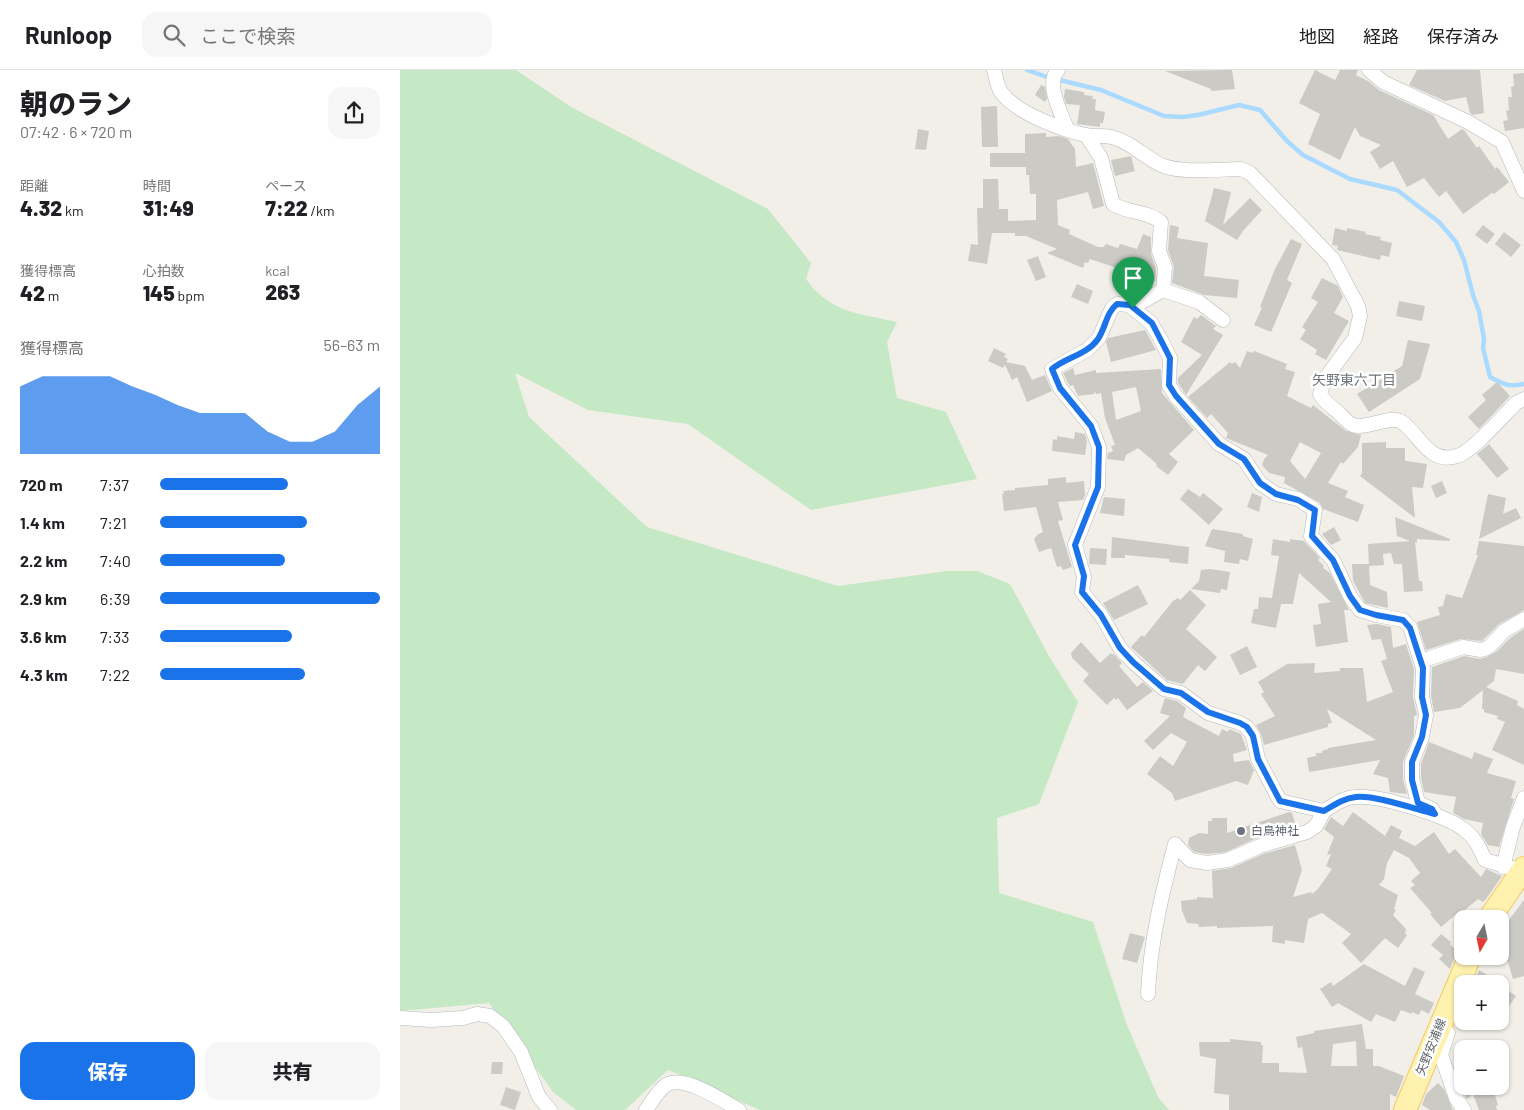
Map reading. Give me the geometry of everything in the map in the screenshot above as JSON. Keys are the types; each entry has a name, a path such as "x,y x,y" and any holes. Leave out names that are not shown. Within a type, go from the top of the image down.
{"main road":[{"path":"1494,910 1516,869"},
{"name":"矢野安浦線","path":"1405,1110 1466,965"}],"street":[{"path":"994,70 1000,90 1006,98 1022,110 1067,129 1086,135 1111,136 1161,165 1176,169 1241,169 1250,173 1333,260 1358,306 1360,316 1355,338 1324,380 1320,394 1323,400 1352,424 1360,426 1393,420 1401,422 1429,451 1442,457 1456,457 1466,451 1516,403 1524,399"},
{"path":"1369,70 1383,82 1468,122 1502,142 1524,191"},
{"path":"1054,77 1067,129"},
{"path":"1086,135 1101,158 1113,204 1151,216 1160,222 1159,251 1165,267 1163,290"},
{"path":"1133,308 1163,290 1199,302 1223,320"},
{"path":"1324,811 1280,801 1258,759 1253,736 1247,727 1208,712 1181,693 1164,689 1120,648 1101,615 1082,592 1084,576 1075,545 1098,487 1099,447 1091,426 1060,388 1052,369 1087,350 1099,338 1112,308 1117,304 1130,305 1152,323 1170,358 1169,385 1176,396 1219,444 1244,459 1260,483 1276,494 1298,500 1315,510 1312,536 1333,560 1350,596 1360,610 1403,620 1410,628 1424,676 1422,697 1426,715 1422,737 1412,762 1412,780 1418,803 1432,809 1435,814"},
{"path":"1421,661 1463,647 1485,649 1504,631 1524,619"},
{"path":"1148,994 1149,971 1161,898 1175,844 1190,860 1207,862 1228,860 1260,846 1307,832 1316,826 1324,811 1342,800 1356,796 1398,804 1435,814 1467,831 1478,844 1485,860 1516,869 1513,827 1524,798"},
{"path":"1445,1013 1449,1030 1441,1054 1456,1098 1464,1110"},
{"path":"400,1018 431,1020 463,1018 477,1014 490,1016 503,1026 521,1052 539,1098 550,1110"},
{"path":"646,1110 660,1091 668,1084 679,1083 699,1088 739,1110"}],"green space":[{"path":"400,70 516,70 571,107 768,209 811,263 806,279 825,299 846,310 897,322 887,342 897,398 946,412 977,479 811,510 688,424 588,410 515,373 529,417 647,527 838,586 947,571 977,571 1010,584 1050,658 1078,702 1039,804 997,818 999,893 1093,922 1127,1025 1158,1097 1169,1110 760,1110 668,1070 625,1110 576,1110 553,1092 489,1003 400,1011"}],"building":[{"path":"1232,70 1235,89 1211,91 1211,89 1165,71"},
{"path":"1315,70 1335,80 1340,70 1358,70 1356,75 1368,81 1379,90 1433,115 1448,139 1462,129 1464,130 1477,148 1479,146 1495,169 1497,167 1509,182 1463,214 1446,191 1439,197 1424,178 1407,187 1393,161 1380,169 1370,152 1381,145 1360,136 1355,127 1340,160 1308,144 1320,114 1299,103"},
{"path":"1417,70 1480,70 1484,113 1473,115 1470,113 1466,97 1445,101 1409,85"},
{"path":"1524,73 1524,128 1505,131 1503,121 1508,120 1506,111 1509,110 1508,97 1512,97 1511,87 1514,86 1513,74"},
{"path":"1041,85 1045,87 1047,99 1045,102 1035,95"},
{"path":"1065,89 1084,92 1084,95 1093,96 1092,99 1096,99 1095,110 1105,112 1103,123 1100,123 1100,127 1077,124 1080,105 1066,104 1064,97"},
{"path":"997,106 998,147 982,147 981,107"},
{"path":"918,129 929,131 926,150 915,149"},
{"path":"1046,133 1046,137 1059,136 1068,139 1075,149 1076,167 1093,163 1104,206 1093,209 1088,192 1057,200 1058,225 1070,230 1069,234 1098,247 1104,247 1106,244 1118,248 1120,244 1137,249 1143,234 1151,237 1151,254 1156,268 1155,281 1145,279 1149,288 1132,297 1127,287 1132,273 1090,259 1088,263 1085,262 1083,268 1047,253 1057,249 1026,236 1015,236 1015,233 992,233 987,264 968,261 971,244 978,245 977,208 983,208 983,179 998,179 999,209 1008,209 1008,221 1036,220 1036,194 1030,194 1029,175 1026,175 1026,167 990,167 990,153 1025,153 1025,134"},
{"path":"1131,156 1135,171 1115,176 1111,160"},
{"path":"1214,188 1231,192 1223,225 1250,198 1262,210 1237,240 1205,221"},
{"path":"1170,225 1179,227 1177,238 1208,243 1204,276 1239,280 1237,298 1204,295 1172,283 1174,267 1168,250"},
{"path":"1483,225 1495,234 1487,244 1475,235"},
{"path":"1335,228 1347,231 1347,228 1381,237 1380,240 1392,243 1389,257 1381,255 1380,260 1337,250 1338,246 1332,245"},
{"path":"1504,232 1521,245 1511,257 1495,244"},
{"path":"1291,239 1302,244 1287,280 1292,283 1271,332 1254,325 1262,308 1260,307 1274,271"},
{"path":"1038,256 1046,277 1036,281 1027,260"},
{"path":"1322,278 1338,286 1343,297 1334,313 1349,321 1326,360 1315,354 1317,350 1300,339 1306,330 1302,327 1318,302 1311,298"},
{"path":"1077,284 1093,291 1088,304 1071,297"},
{"path":"1399,301 1425,306 1422,321 1396,316"},
{"path":"1201,315 1216,326 1213,329 1223,335 1186,395 1178,383 1178,378 1202,355 1181,342 1194,317 1197,319"},
{"path":"1145,330 1156,350 1111,362 1106,342 1108,338"},
{"path":"1408,340 1430,344 1420,379 1369,412 1357,394 1402,366"},
{"path":"994,348 1006,354 1004,357 1008,359 1006,362 1025,366 1032,380 1045,375 1052,391 1027,402 1017,377 1012,380 1005,365 1003,368 988,361"},
{"path":"1247,351 1252,353 1254,351 1287,364 1285,369 1295,372 1287,396 1311,408 1313,405 1346,431 1361,435 1358,447 1343,464 1341,462 1328,483 1348,491 1345,497 1364,505 1358,522 1323,509 1320,503 1284,483 1285,477 1269,473 1262,465 1268,455 1226,438 1228,433 1211,414 1207,418 1188,397 1230,362 1232,364 1235,362 1240,368","holes":["1300,442 1321,453 1305,479 1290,461"]},
{"path":"1073,368 1075,375 1096,370 1096,373 1161,369 1162,393 1194,430 1169,454 1178,462 1168,475 1138,448 1126,455 1124,461 1107,459 1108,453 1113,451 1111,446 1115,445 1105,418 1101,393 1096,394 1095,391 1094,394 1078,396 1073,385 1070,386 1063,373","holes":["1136,387 1141,411 1116,420 1112,392"]},
{"path":"1497,382 1510,396 1479,429 1468,417 1486,400 1482,395"},
{"path":"1075,432 1085,434 1087,441 1085,455 1052,451 1053,439 1057,440 1057,436 1074,439"},
{"path":"1386,442 1386,448 1405,448 1406,461 1427,464 1423,488 1412,487 1415,518 1360,476 1362,473 1362,443"},
{"path":"1489,444 1509,469 1497,478 1477,454"},
{"path":"1066,477 1066,483 1084,481 1085,495 1083,500 1058,502 1063,520 1058,521 1072,567 1063,570 1061,566 1057,567 1051,548 1039,552 1034,539 1043,532 1036,507 1004,511 1002,494 1004,494 1003,491 1015,490 1015,488 1048,485 1048,479"},
{"path":"1442,481 1447,493 1436,498 1431,486"},
{"path":"1188,489 1200,497 1203,493 1223,509 1209,525 1180,499"},
{"path":"1252,493 1262,497 1259,512 1247,507"},
{"path":"1488,494 1506,498 1503,514 1516,508 1521,518 1479,539"},
{"path":"1104,497 1125,499 1124,516 1100,513"},
{"path":"1395,517 1450,539 1449,541 1417,539 1417,543 1415,542 1419,581 1422,581 1423,591 1404,592 1402,564 1394,564 1391,553 1383,554 1384,565 1369,566 1368,544 1410,541 1397,536"},
{"path":"1334,527 1341,540 1331,545 1322,534"},
{"path":"1212,529 1243,534 1243,536 1253,539 1248,561 1240,559 1239,564 1224,562 1225,551 1205,546"},
{"path":"1112,537 1189,547 1188,564 1169,562 1169,559 1125,555 1125,558 1111,558"},
{"path":"1273,539 1290,542 1290,539 1304,541 1320,558 1318,560 1324,566 1323,568 1330,573 1349,610 1344,610 1348,642 1316,647 1313,625 1321,624 1318,604 1331,602 1299,573 1293,604 1281,604 1276,628 1251,623 1254,609 1258,609 1259,597 1272,598 1279,556 1271,555"},
{"path":"1479,541 1524,546 1524,610 1499,624 1482,641 1461,639 1426,650 1417,622 1440,615 1438,607 1443,606 1446,594 1462,598 1478,555 1476,555"},
{"path":"1090,548 1107,549 1106,565 1089,564"},
{"path":"1352,564 1369,564 1370,585 1387,592 1388,608 1365,603 1353,581"},
{"path":"1210,569 1230,572 1227,590 1221,589 1220,593 1191,589 1199,581 1201,570"},
{"path":"1138,585 1148,604 1114,620 1103,603"},
{"path":"1190,590 1206,605 1186,629 1217,657 1205,671 1198,665 1183,684 1168,681 1131,647 1142,635 1144,637 1173,601 1178,598 1180,600"},
{"path":"1377,624 1391,627 1393,648 1406,644 1414,669 1413,697 1417,715 1414,716 1414,735 1403,762 1403,779 1407,794 1390,792 1388,778 1373,774 1380,760 1309,772 1307,758 1316,756 1316,753 1322,753 1322,751 1328,748 1376,740 1327,709 1332,723 1328,724 1328,727 1264,745 1256,725 1275,716 1261,694 1264,692 1258,682 1287,664 1315,663 1314,673 1340,671 1340,668 1363,668 1367,702 1393,692 1381,661 1387,659 1381,639 1372,640 1367,625"},
{"path":"1524,629 1524,674 1496,669 1494,681 1486,687 1518,701 1517,705 1524,709 1524,765 1492,750 1505,722 1497,719 1498,716 1484,712 1484,709 1482,709 1483,690 1460,708 1434,712 1431,696 1432,667 1464,656 1480,659 1487,657"},
{"path":"1081,642 1100,663 1111,653 1112,655 1114,654 1122,663 1119,666 1137,687 1143,682 1153,691 1127,710 1118,698 1116,700 1114,698 1107,705 1083,681 1089,674 1072,658 1071,653"},
{"path":"1247,646 1257,667 1240,675 1230,655"},
{"path":"1165,698 1177,701 1186,708 1183,717 1219,736 1222,729 1228,732 1229,729 1241,734 1247,750 1233,754 1234,762 1249,760 1254,770 1248,785 1236,781 1175,801 1172,793 1147,774 1160,756 1173,766 1187,742 1171,733 1153,750 1144,741 1170,716 1160,713"},
{"path":"1429,742 1472,759 1474,752 1493,759 1487,773 1516,781 1511,798 1514,799 1499,847 1488,845 1481,834 1483,823 1464,819 1453,813 1456,797 1424,792 1421,764"},
{"path":"1289,812 1292,813 1296,826 1257,838 1226,852 1207,854 1194,852 1188,845 1189,838 1199,833 1208,834 1208,821 1212,821 1212,818 1227,818 1227,833"},
{"path":"1353,812 1385,836 1391,825 1402,831 1399,838 1415,846 1434,832 1449,854 1455,849 1481,877 1486,869 1502,876 1483,902 1478,899 1465,910 1454,910 1454,916 1441,927 1430,914 1432,913 1410,888 1415,885 1411,881 1420,873 1409,858 1394,850 1387,863 1384,879 1379,885 1398,895 1394,909 1396,910 1393,915 1406,929 1405,933 1407,935 1398,948 1385,938 1361,963 1342,943 1351,934 1322,913 1308,919 1304,943 1285,940 1285,944 1272,942 1273,926 1217,928 1217,926 1199,927 1198,924 1187,923 1182,911 1181,901 1197,899 1197,897 1213,898 1212,871 1231,868 1263,854 1295,845 1302,870 1293,897 1311,892 1312,894 1318,889 1332,869 1326,866 1331,854 1327,855 1334,837 1324,829 1331,817 1343,826"},
{"path":"1524,900 1524,976 1513,979 1509,965 1509,920"},
{"path":"1130,933 1145,937 1137,963 1122,959"},
{"path":"1441,934 1451,942 1450,944 1454,949 1454,959 1450,969 1439,959 1443,955 1431,945"},
{"path":"1364,964 1405,986 1414,967 1425,972 1415,994 1434,1003 1429,1014 1421,1010 1419,1015 1401,1010 1395,1022 1376,1014 1371,1022 1338,1003 1332,1007 1320,989 1331,982 1333,986"},
{"path":"1479,970 1487,975 1477,975"},
{"path":"1509,991 1516,996 1509,1006"},
{"path":"1362,1024 1366,1049 1373,1049 1373,1066 1379,1066 1404,1076 1396,1097 1390,1094 1390,1110 1229,1110 1229,1095 1214,1093 1216,1059 1200,1056 1199,1042 1230,1042 1230,1039 1261,1042 1261,1045 1263,1045 1262,1063 1279,1063 1279,1072 1307,1073 1302,1047 1298,1048 1296,1037 1314,1033 1314,1031","holes":["1356,1041 1357,1066 1331,1066 1333,1044"]},
{"path":"492,1062 503,1062 502,1074 491,1074"},
{"path":"1438,1083 1444,1089 1453,1110 1430,1110 1422,1105 1426,1094"},
{"path":"506,1087 521,1092 515,1110 500,1105"},
{"path":"1473,1095 1495,1095 1498,1105 1496,1106 1497,1110 1479,1110"}],"waterway":[{"path":"1027,70 1047,77 1101,90 1164,116 1182,117 1198,115 1239,105 1260,110 1287,141 1303,155 1350,179 1397,190 1439,222 1456,242 1464,260 1479,311 1484,339 1483,348 1490,377 1507,385 1524,384"}],"place":[{"name":"白鳥神社","path":"1241,831"}],"district":[{"name":"矢野東六丁目","path":"1354,380"}],"route":[{"path":"1117,304 1130,305 1133,308 1152,323 1170,358 1169,385 1176,396 1219,444 1244,459 1260,483 1276,494 1298,500 1315,510 1312,536 1333,560 1350,596 1360,610 1403,620 1410,628 1423,668 1422,697 1426,715 1422,737 1412,762 1412,780 1418,803 1432,809 1435,814 1398,804 1356,796 1342,800 1324,811 1280,801 1258,759 1253,736 1247,727 1208,712 1181,693 1164,689 1120,648 1101,615 1082,592 1084,576 1075,545 1098,487 1099,447 1091,426 1060,388 1052,369 1087,350 1099,338 1108,315 1117,304"}]}
